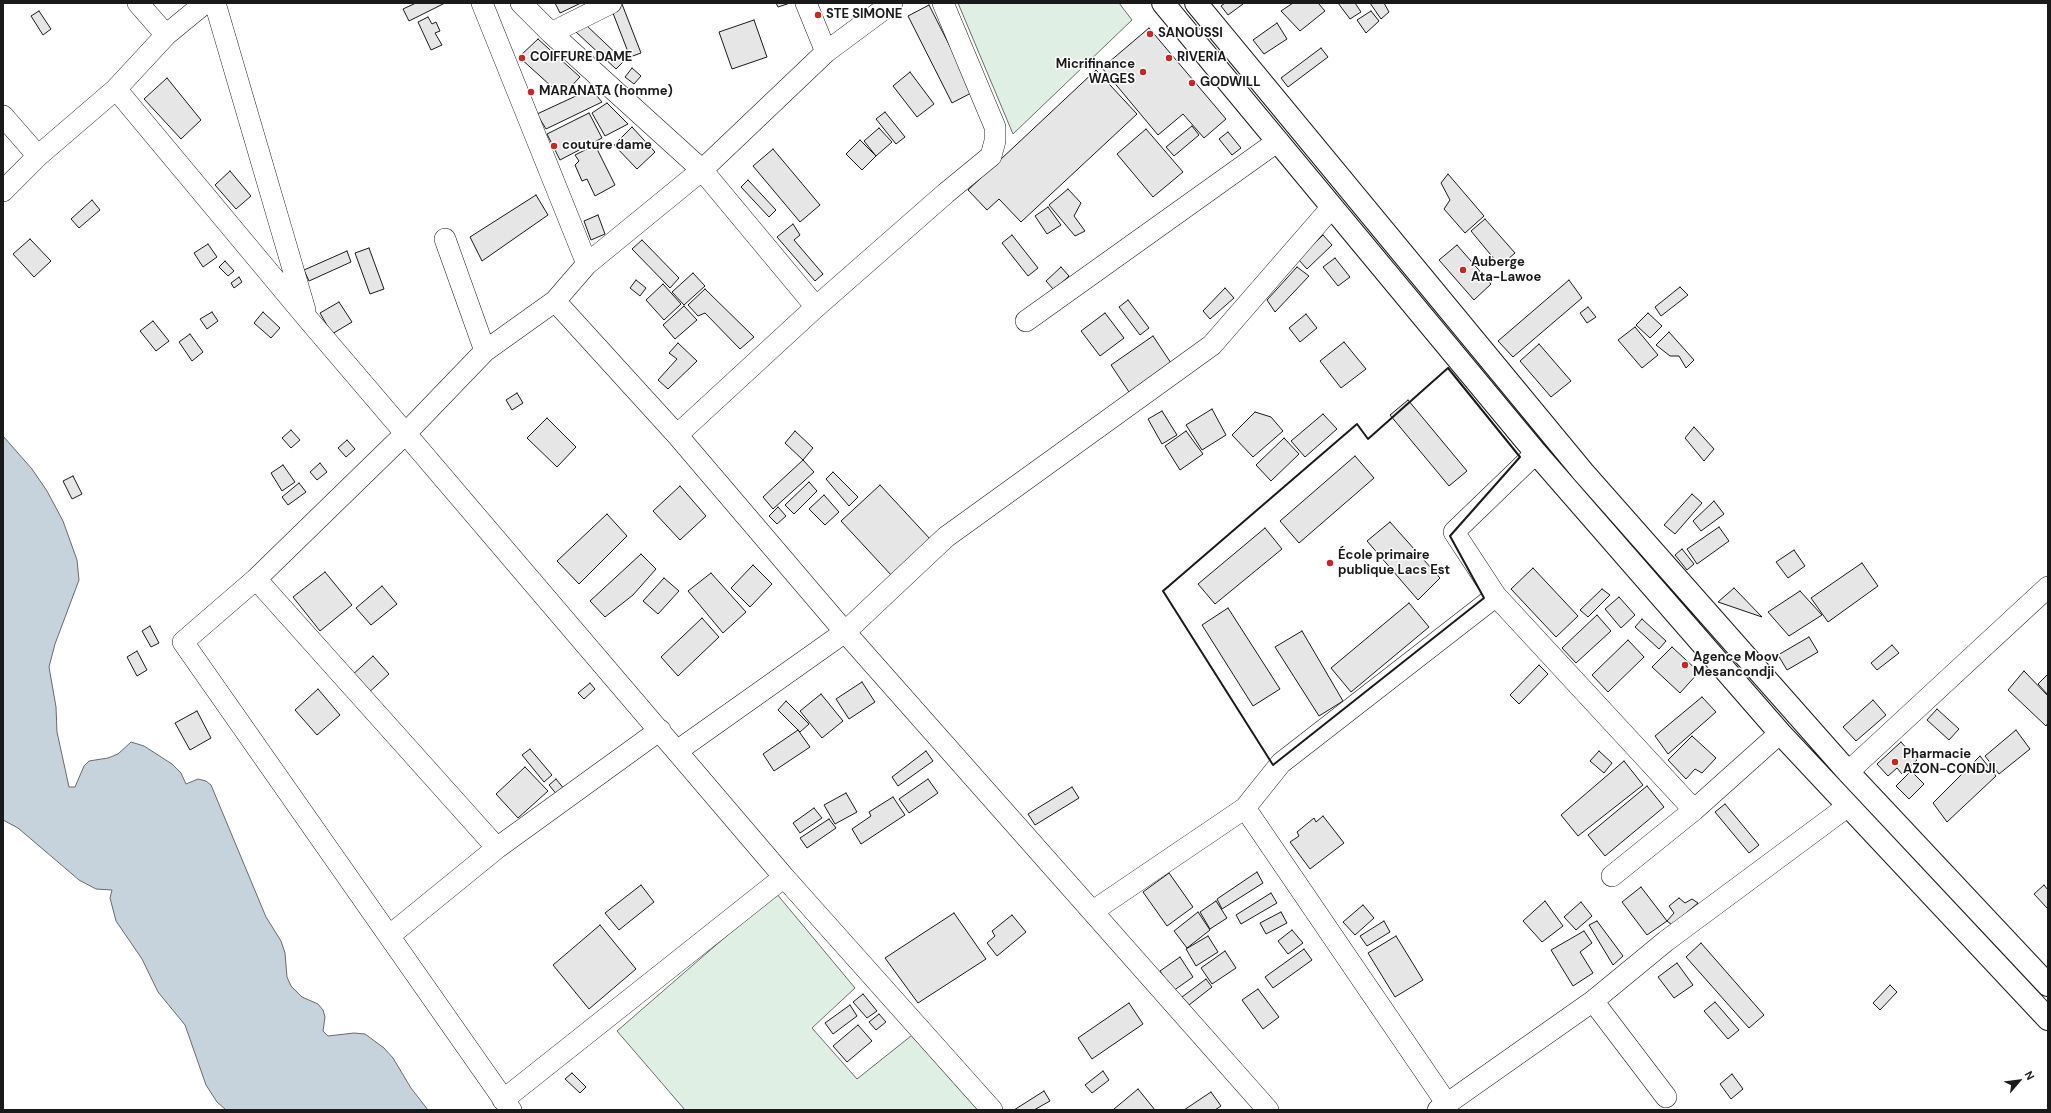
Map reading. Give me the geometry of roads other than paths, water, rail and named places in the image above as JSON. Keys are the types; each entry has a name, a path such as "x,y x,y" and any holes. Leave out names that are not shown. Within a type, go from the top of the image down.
{"highway":[{"path":"1164,3 1536,453 1780,733 2048,1019"},
{"path":"1196,3 1583,472 1848,772 2048,985"}],"street":[{"path":"138,3 166,35"},
{"path":"3,191 38,156 116,89 166,35 205,3"},
{"path":"215,3 307,318"},
{"path":"482,3 587,264"},
{"path":"521,3 551,33 702,170 816,307"},
{"path":"551,33 611,3"},
{"path":"806,3 826,52"},
{"path":"784,878 507,1105 183,642 256,579 406,433 485,351 555,301 587,264 702,170 826,52 892,3"},
{"path":"677,435 816,307 946,193 991,156 995,140 995,127 944,3"},
{"path":"116,89 307,318 660,730 676,751 784,878 992,1110"},
{"path":"3,116 38,156"},
{"path":"1026,321 1278,141"},
{"path":"676,751 845,632 946,537 1212,345 1332,207"},
{"path":"445,239 485,351"},
{"path":"555,301 677,435 845,632 1268,1110"},
{"path":"1536,453 1454,532 1496,596 1694,810"},
{"path":"256,579 497,848"},
{"path":"1848,772 2048,587"},
{"path":"1093,911 1245,808 1281,763 1496,596"},
{"path":"389,936 497,848 660,730"},
{"path":"1612,876 1694,810 1780,733"},
{"path":"1245,808 1442,1107 1593,1001 1666,941 1848,806"},
{"path":"1593,1001 1666,1097"}],"place":[{"name":"STE SIMONE","path":"818,15"},
{"name":"SANOUSSI","path":"1150,34"},
{"name":"COIFFURE DAME","path":"522,58"},
{"name":"RIVERIA","path":"1169,58"},
{"name":"Micrifinance WAGES","path":"1143,72"},
{"name":"GODWILL","path":"1192,83"},
{"name":"MARANATA (homme)","path":"531,92"},
{"name":"couture dame","path":"554,146"},
{"name":"Auberge Ata-Lawoe","path":"1463,270"},
{"name":"École primaire publique Lacs Est","path":"1330,563"},
{"name":"Agence Moov Mesancondji","path":"1685,665"},
{"name":"Pharmacie AZON-CONDJI","path":"1895,762"}]}
